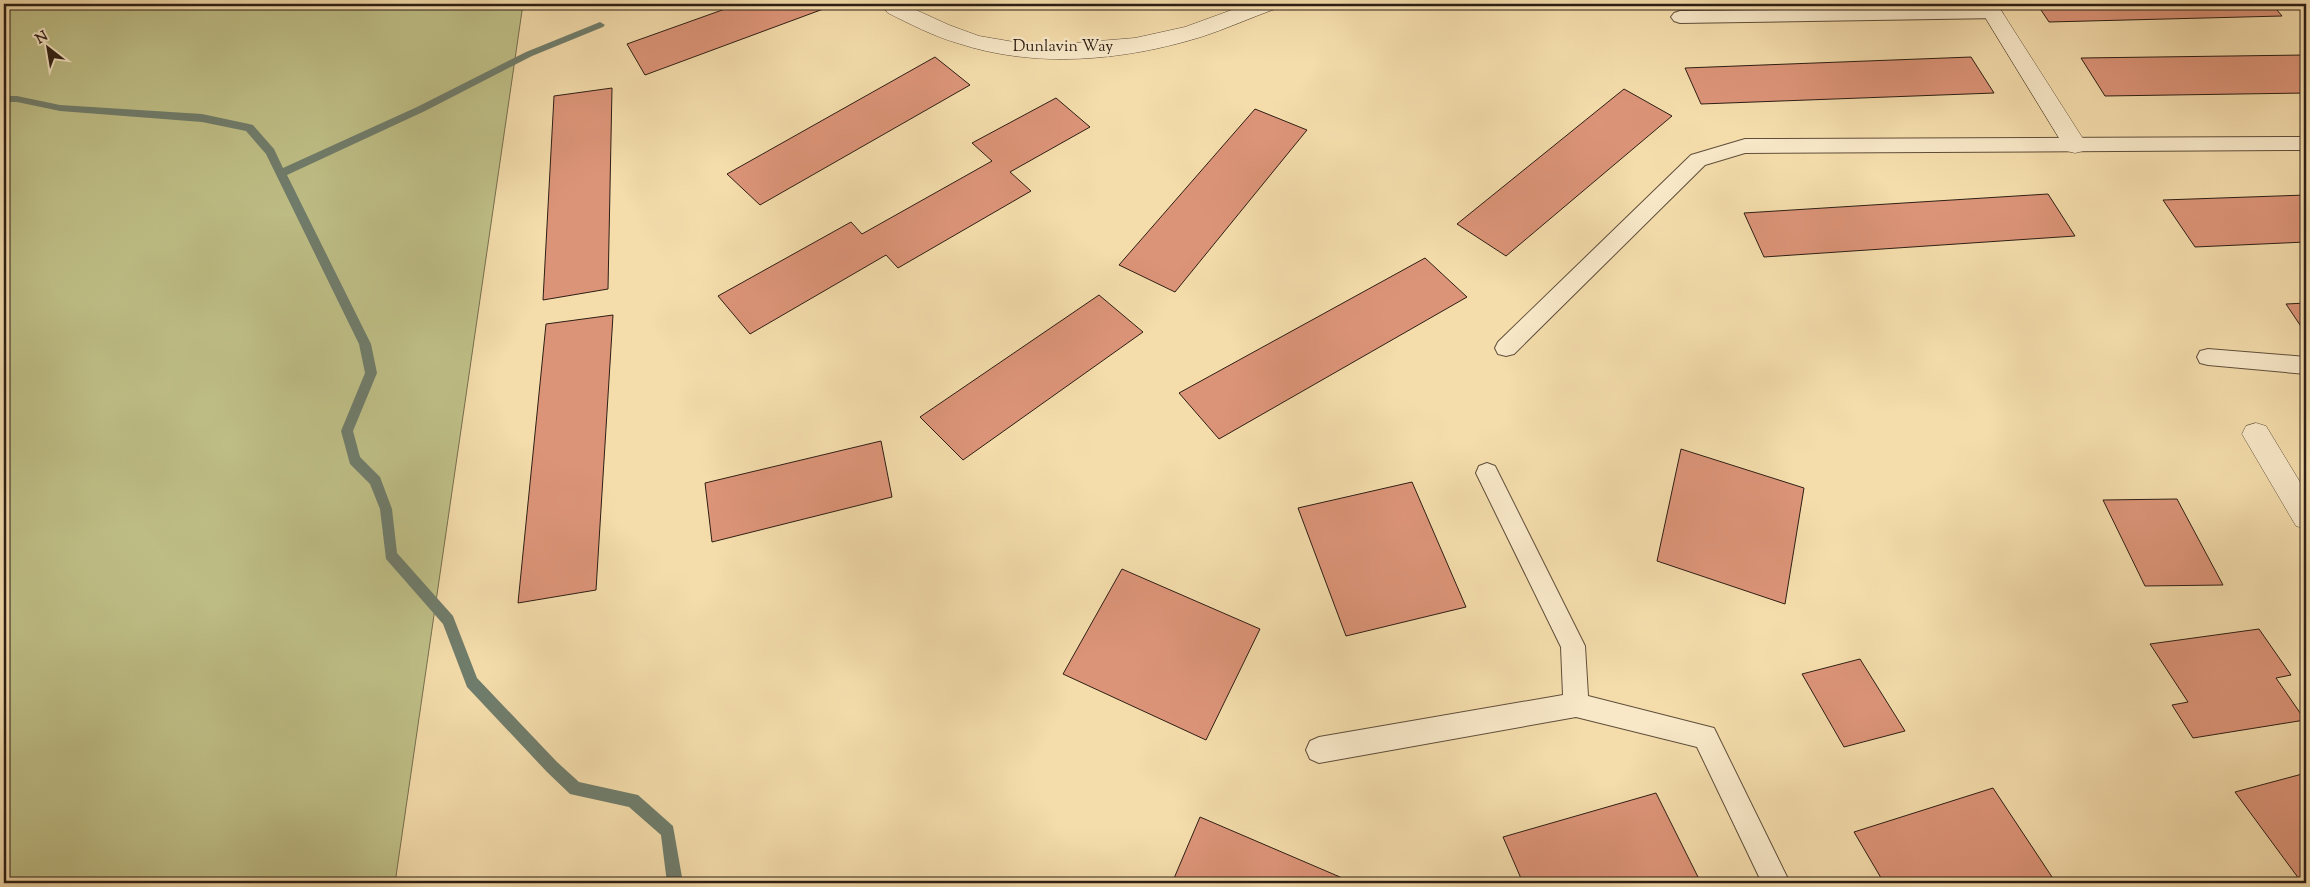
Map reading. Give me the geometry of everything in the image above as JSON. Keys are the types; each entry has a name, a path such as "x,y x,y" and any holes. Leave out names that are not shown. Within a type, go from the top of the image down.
{"street":[{"name":"Dunlavin Way","path":"890,4 940,30 990,45 1034,50 1084,51 1140,46 1170,38 1268,4"},
{"path":"1990,9 2075,144"},
{"path":"2256,434 2306,517"}],"lane":[{"path":"1680,17 1990,9"},
{"path":"1506,348 1698,160 1745,146 2306,143"},
{"path":"2208,357 2306,366"},
{"path":"1487,474 1573,646 1576,705"},
{"path":"1319,750 1576,705 1705,736 1776,883"}],"green space":[{"path":"4,4 523,4 395,883 4,883"}],"building":[{"path":"739,4 823,4 826,8 645,75 627,44"},
{"path":"2037,4 2272,4 2282,16 2049,22"},
{"path":"2306,55 2306,93 2105,96 2081,58"},
{"path":"935,57 970,85 760,205 727,174"},
{"path":"1971,57 1994,93 1701,104 1685,68"},
{"path":"612,88 608,289 543,300 554,96"},
{"path":"1624,89 1672,116 1506,256 1457,224"},
{"path":"1056,98 1090,127 1010,172 1031,191 898,268 886,255 750,334 718,296 851,222 862,234 992,161 972,143"},
{"path":"1255,109 1307,130 1175,292 1119,265"},
{"path":"2048,194 2075,236 1764,257 1744,213"},
{"path":"2306,195 2306,242 2195,247 2163,200"},
{"path":"1425,258 1467,297 1219,439 1179,393"},
{"path":"1099,295 1143,332 963,460 920,417"},
{"path":"2306,303 2306,334 2286,304"},
{"path":"613,315 596,590 518,603 546,324"},
{"path":"881,441 892,497 712,542 705,483"},
{"path":"1681,449 1804,488 1785,604 1657,561"},
{"path":"1412,482 1466,607 1346,636 1298,508"},
{"path":"2177,499 2223,585 2145,586 2103,500"},
{"path":"1122,569 1260,629 1206,740 1063,674"},
{"path":"2259,629 2291,675 2276,678 2305,720 2193,738 2172,705 2188,702 2150,644"},
{"path":"1860,659 1905,731 1844,747 1802,674"},
{"path":"2306,773 2306,883 2302,883 2235,792"},
{"path":"1993,788 2056,883 1884,883 1854,832"},
{"path":"1656,793 1701,883 1523,883 1503,837"},
{"path":"1200,817 1354,883 1172,883"}],"waterway":[{"path":"281,173 421,109 529,54 600,25"},
{"path":"4,99 17,99 60,108 202,118 249,128 270,152 365,344 371,373 347,431 354,460 375,481 386,509 391,555 448,620 472,682 552,767 575,789 633,800 668,831 675,883"}]}
